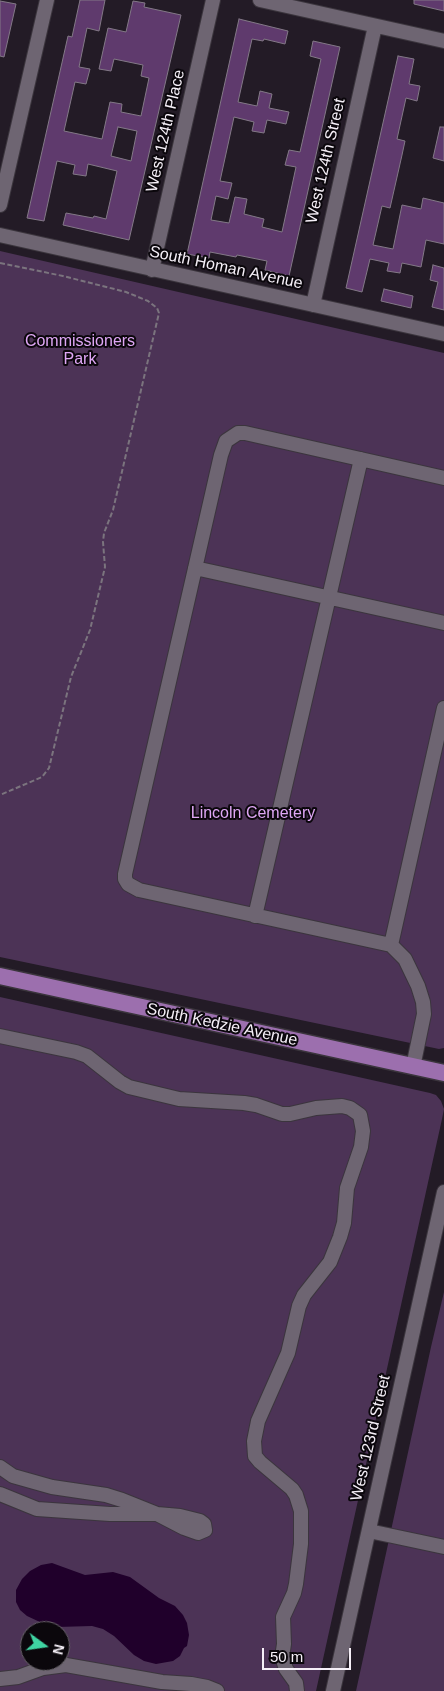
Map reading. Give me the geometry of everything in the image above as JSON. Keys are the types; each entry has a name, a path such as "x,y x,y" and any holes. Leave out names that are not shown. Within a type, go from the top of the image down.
{"main road":[{"name":"South Kedzie Avenue","path":"0,976 444,1073"}],"street":[{"path":"0,205 47,0"},
{"name":"West 124th Place","path":"152,270 213,0"},
{"path":"260,0 444,42"},
{"name":"West 124th Street","path":"313,305 375,26"},
{"name":"South Homan Avenue","path":"0,236 444,334"},
{"path":"413,1066 424,1014 423,1002 409,966 405,959 391,945 139,890 132,887 125,879 125,874 223,447 232,436 238,433 245,433 444,478"},
{"path":"255,916 361,459"},
{"path":"195,568 444,623"},
{"path":"391,945 444,708"},
{"path":"0,1036 76,1052 86,1056 120,1082 130,1087 179,1099 244,1103 290,1114 316,1108 342,1106 350,1108 360,1115 363,1131 361,1147 347,1188 344,1224 340,1237 330,1262 304,1295 299,1306 288,1353 258,1421 254,1442 255,1456 292,1489 296,1495 301,1512 301,1544 296,1584 294,1593 285,1610 282,1658 286,1669 296,1683 297,1691"},
{"name":"West 123rd Street","path":"333,1691 444,1192"},
{"path":"0,1467 13,1476 52,1487 106,1494 157,1514 110,1514 37,1509 0,1494"},
{"path":"368,1531 444,1547"},
{"path":"0,1680 18,1677 43,1668 66,1665 162,1682 207,1687 217,1691"}],"path":[{"path":"0,263 126,292 148,301 159,312 111,518 104,534 105,567 90,630 71,677 49,768 42,777 0,795"}],"green space":[{"name":"Lincoln Cemetery","path":"0,251 444,353 444,1048 439,1049 0,957"},
{"path":"0,997 430,1093 436,1095 441,1101 444,1109 442,1119 316,1691 0,1691"},
{"path":"444,1292 444,1691 356,1691 431,1347"}],"shaded area":[{"path":"52,1563 85,1575 113,1572 130,1577 159,1598 175,1606 183,1615 187,1623 189,1635 187,1646 180,1656 173,1661 156,1664 144,1661 134,1655 114,1636 103,1629 92,1626 70,1627 70,1621 38,1621 27,1616 20,1610 16,1602 16,1590 22,1579 30,1571 41,1565"}],"building":[{"path":"80,0 105,0 99,31 87,28 79,67 90,69 86,84 75,82 64,131 102,139 110,102 122,104 121,112 141,116 149,78 141,76 143,65 114,59 111,71 99,69 108,28 126,32 133,1 145,3 144,7 181,15 129,240 63,225 66,213 106,219 117,171 88,164 86,176 73,174 75,165 57,161 44,221 27,218 68,36 72,37","holes":["118,127 137,131 131,161 111,156"]},
{"path":"414,0 444,0 444,11 414,4"},
{"path":"0,1 16,4 4,57 0,56"},
{"path":"239,19 288,31 285,44 264,39 263,41 252,39 238,102 257,106 260,91 272,94 269,108 289,112 286,124 267,120 264,133 252,131 254,122 234,117 220,181 232,183 228,199 216,196 211,220 229,223 235,197 247,199 244,214 264,219 262,227 282,232 296,167 285,165 289,150 300,152 321,59 310,56 313,41 340,47 289,276 265,270 267,261 210,252 209,258 187,254"},
{"path":"398,56 414,59 409,84 420,86 417,101 406,98 397,139 405,141 402,155 390,208 382,206 373,245 393,249 402,205 421,209 423,198 444,203 444,244 426,240 421,267 402,263 400,273 387,271 389,263 370,259 362,292 346,288"},
{"path":"440,127 444,127 444,161 433,158"},
{"path":"433,265 444,268 444,310 432,307 438,282 430,280"},
{"path":"384,289 413,296 411,308 381,301"}],"park label":[{"name":"Commissioners Park","path":"80,351"}]}
